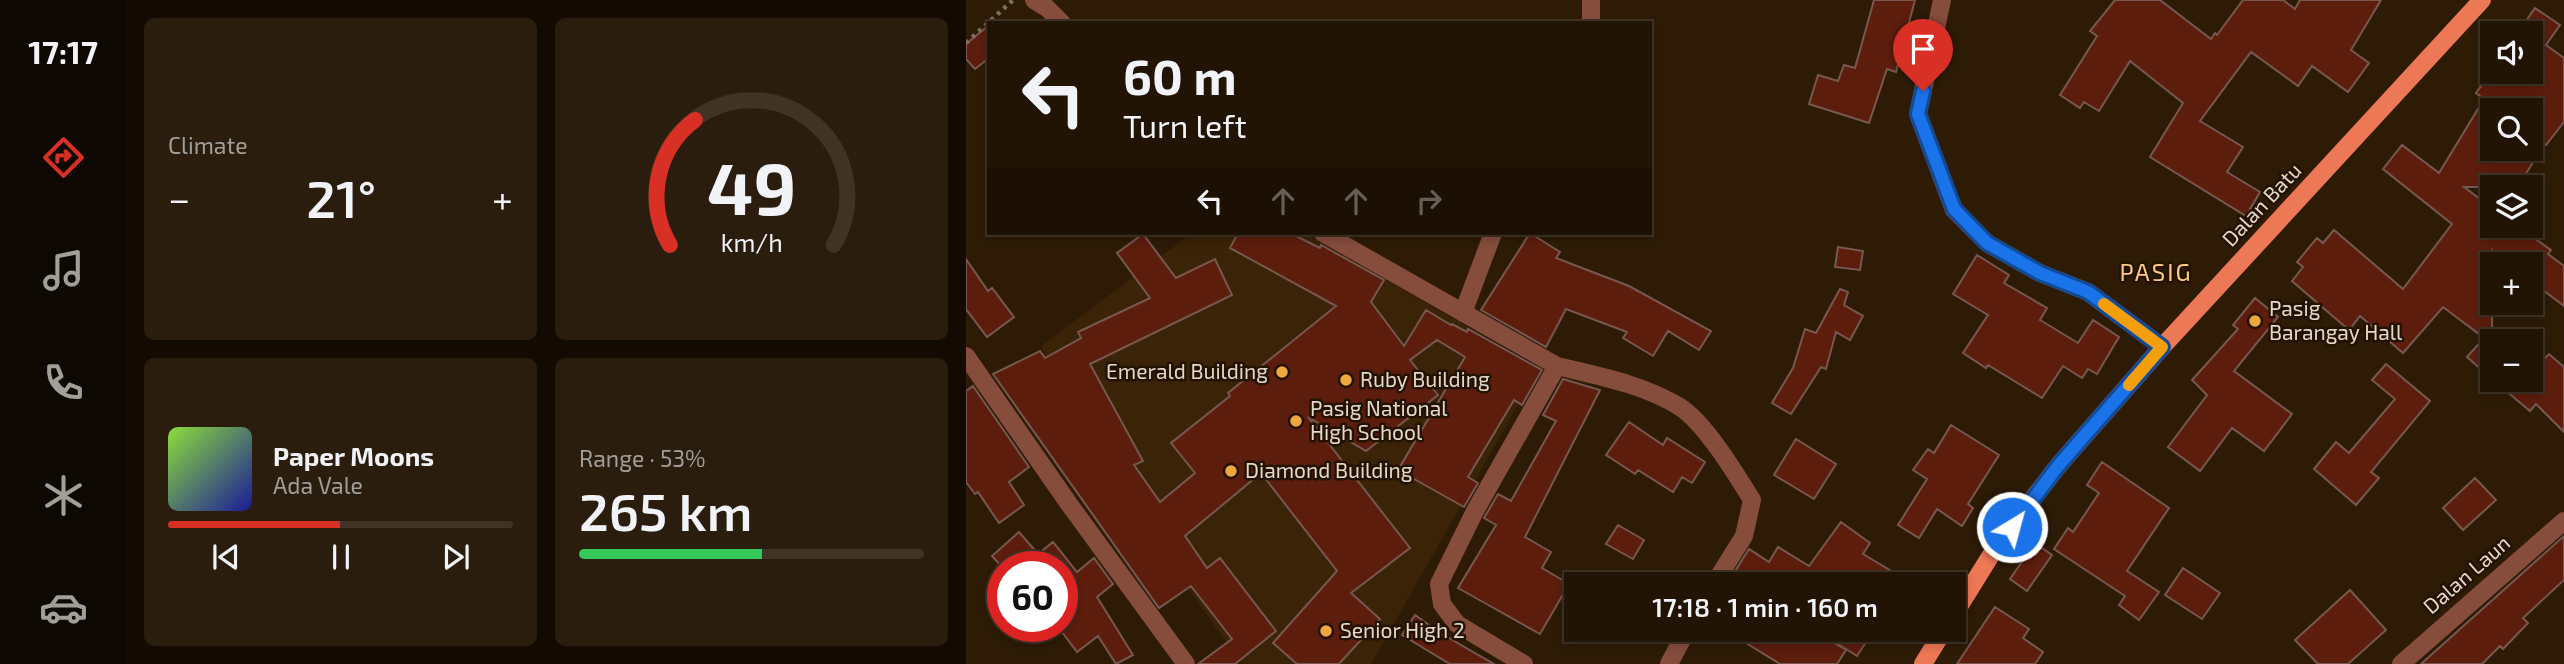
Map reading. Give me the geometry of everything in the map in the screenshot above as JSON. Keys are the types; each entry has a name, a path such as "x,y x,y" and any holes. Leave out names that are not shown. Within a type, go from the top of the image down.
{"main road":[{"name":"Dalan Batu","path":"1966,595 1996,547 2058,466 2162,347 2482,0"},
{"path":"1923,664 1937,642"}],"street":[{"path":"1034,0 1060,21"},
{"path":"1591,0 1591,21"},
{"path":"1942,0 1918,114 1954,209 1987,243 2040,273 2088,292 2162,347"},
{"path":"1327,235 1557,366 1611,379 1681,407 1704,431 1752,500 1744,536 1722,572"},
{"path":"1464,313 1492,235"},
{"path":"966,356 1069,504 1186,664"},
{"path":"1524,664 1457,624 1443,604 1439,584 1475,511 1557,366"},
{"name":"Dalan Laun","path":"2401,664 2564,521"},
{"path":"1669,664 1681,642"}],"path":[{"path":"990,21 1013,0"},
{"path":"966,43 987,24"}],"shaded area":[{"name":"Pasig National High School","path":"1189,235 1308,235 1539,368 1371,664 1242,664 1132,510 1041,346"}],"building":[{"path":"1874,0 1915,0 1896,72 1887,69 1869,123 1809,104 1818,75 1838,81 1844,65 1855,68"},
{"path":"2115,0 2160,0 2211,39 2215,33 2217,35 2243,0 2283,0 2295,9 2300,0 2381,0 2351,50 2369,63 2348,92 2312,66 2298,86 2251,52 2200,121 2243,147 2227,172 2260,192 2246,216 2150,157 2183,103 2130,61 2099,111 2084,102 2080,108 2060,95 2097,36 2090,31"},
{"path":"2535,8 2560,25 2546,45 2564,58 2564,122 2546,145 2543,146 2543,98 2483,98 2476,93 2482,84 2543,84 2543,21 2526,21"},
{"path":"987,27 987,60 975,69 966,59 966,44"},
{"path":"2480,106 2480,161 2534,161 2525,175 2480,175 2480,187 2464,187 2480,199 2480,238 2534,238 2551,250 2548,254 2564,266 2564,306 2543,290 2543,252 2480,252 2480,315 2492,315 2492,329 2480,329 2480,335 2443,307 2403,353 2360,316 2349,330 2292,281 2303,267 2297,262 2317,238 2323,243 2334,230 2403,289 2452,224 2383,169 2402,145 2439,173"},
{"path":"1142,235 1176,278 1215,259 1232,295 1090,364 1143,461 1134,465 1160,502 1195,473 1171,443 1336,306 1230,248 1237,235 1294,235 1320,248 1321,245 1384,280 1371,302 1404,346 1426,310 1451,325 1467,332 1468,329 1542,370 1522,405 1514,400 1468,477 1478,483 1464,507 1398,470 1465,357 1437,340 1410,360 1438,395 1366,451 1308,417 1410,548 1351,593 1380,619 1339,664 1297,664 1273,643 1337,571 1261,473 1185,536 1207,568 1220,558 1276,631 1235,664 1198,664 1232,639 1191,586 1159,608 993,374 1040,351 1045,358 1081,338 1078,332 1150,298 1117,253"},
{"path":"1529,235 1533,235 1560,252 1556,258 1629,286 1711,331 1699,350 1668,331 1653,356 1623,338 1627,332 1566,309 1546,347 1481,310"},
{"path":"1838,247 1863,251 1860,270 1835,267"},
{"path":"1977,255 2009,275 2004,283 2047,308 2040,320 2078,343 2093,320 2119,337 2097,374 2088,369 2082,378 2063,366 2042,398 1963,353 1988,315 1953,294"},
{"path":"966,259 988,291 992,288 1014,317 987,337 966,309"},
{"path":"1840,289 1848,292 1844,305 1863,316 1850,340 1836,332 1826,369 1821,367 1791,414 1772,403 1793,368 1805,329 1816,333"},
{"path":"2255,298 2278,317 2234,371 2292,414 2264,451 2232,428 2200,471 2168,447 2207,395 2192,380 2238,329 2233,325"},
{"path":"2480,342 2480,368 2467,357"},
{"path":"2549,354 2564,367 2564,432 2536,404 2530,411 2507,392 2543,392 2543,356 2545,358"},
{"path":"2386,364 2430,401 2371,472 2379,478 2356,505 2314,469 2336,442 2349,453 2395,399 2372,380"},
{"path":"1563,379 1600,390 1525,537 1551,552 1542,568 1564,581 1564,593 1540,634 1458,588 1496,525 1484,518 1498,494 1511,501 1556,421 1543,415"},
{"path":"973,386 1029,467 1009,482 1024,505 999,523 978,492 975,494 966,482 966,391"},
{"path":"1629,422 1663,445 1667,438 1705,462 1692,483 1682,477 1673,492 1638,470 1635,474 1606,455"},
{"path":"1951,425 1999,455 1968,504 1973,508 1962,526 1937,509 1919,538 1898,525 1927,479 1913,470 1928,449 1934,453"},
{"path":"1796,439 1836,464 1814,499 1774,475"},
{"path":"2102,462 2169,508 2127,571 2159,592 2139,620 2119,605 2125,596 2054,549 2068,528 2073,532 2099,493 2087,485"},
{"path":"2475,478 2496,500 2463,530 2443,508"},
{"path":"1841,522 1870,543 1863,554 1893,572 1735,572 1749,549 1769,562 1778,547 1809,566"},
{"path":"1618,525 1644,540 1633,559 1606,544"},
{"path":"1019,532 1035,551 998,551"},
{"path":"2564,536 2564,580 2523,618 2528,623 2503,649 2500,646 2482,664 2421,664"},
{"path":"1053,542 1060,551 1042,551"},
{"path":"2035,543 2052,555 2027,591 2010,579"},
{"path":"1094,558 1113,584 1097,597 1133,655 1116,664 1098,636 1077,652 1070,642 1078,642 1078,571"},
{"path":"2183,568 2220,593 2202,619 2165,595"},
{"path":"2350,590 2386,630 2348,664 2318,664 2295,640"},
{"path":"1995,607 2029,629 2023,638 2043,652 2035,664 1957,664"},
{"path":"1415,615 1494,664 1450,664 1402,635"},
{"path":"1832,642 1846,650 1837,664 1780,664 1746,643"},
{"path":"1835,642 1866,642 1857,656"}],"slow traffic":[{"path":"2104,304 2162,347 2129,385"}],"place":[{"name":"Pasig Barangay Hall","path":"2255,321"},
{"name":"Emerald Building","path":"1282,372"},
{"name":"Ruby Building","path":"1346,380"},
{"name":"Pasig National High School","path":"1296,421"},
{"name":"Diamond Building","path":"1231,471"},
{"name":"Senior High 2","path":"1326,631"}],"district":[{"name":"PASIG","path":"2156,273"}],"route":[{"path":"1923,91 1918,114 1954,209 1987,243 2040,273 2088,292 2162,347 2058,466 2012,527"}]}
